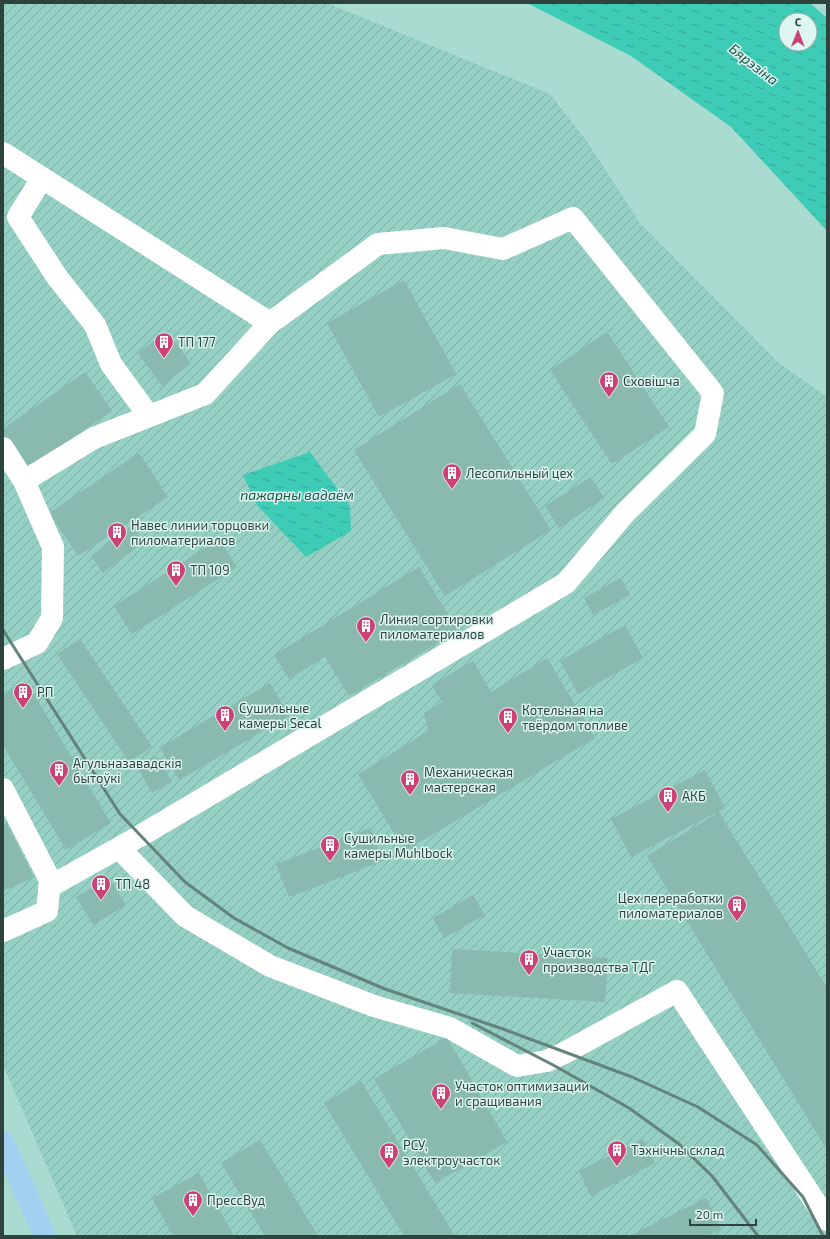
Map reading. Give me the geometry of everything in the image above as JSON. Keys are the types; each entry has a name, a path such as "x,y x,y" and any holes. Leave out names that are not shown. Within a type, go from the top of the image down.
{"main road":[{"path":"3,1142 45,1236"}],"lane":[{"path":"3,153 270,323"},
{"path":"42,178 18,217 58,277 95,325 111,364 149,416"},
{"path":"24,481 94,438 205,394 270,323 378,244 444,238 503,249 573,218 713,393 705,434 625,514 566,583 120,848 49,887"},
{"path":"3,448 24,481 53,547 52,618 36,643 3,659"},
{"path":"3,789 50,880 47,911 3,931"},
{"path":"120,848 186,916 270,966 374,1006 450,1028 517,1066 547,1061 677,991 827,1220"}],"shaded area":[{"path":"3,3 327,3 550,94 586,140 640,223 779,363 827,397 827,1236 77,1236 3,1065"}],"water":[{"name":"Бярэзіна","path":"527,3 810,3 827,18 827,231 731,127 631,56"},
{"name":"пажарны вадаём","path":"310,452 350,506 351,531 306,557 257,505 243,475"}],"building":[{"path":"404,280 456,374 379,417 327,323"},
{"name":"ТП 177","path":"167,331 191,364 162,386 138,353"},
{"name":"Сховішча","path":"607,332 669,427 612,464 550,370"},
{"path":"85,372 112,411 26,470 3,437 3,429"},
{"name":"Лесопильный цех","path":"460,384 551,530 445,596 354,450"},
{"path":"139,453 168,497 78,556 49,513"},
{"path":"591,477 604,498 559,528 545,506"},
{"name":"Навес линии торцовки пиломатериалов","path":"131,526 144,542 103,573 91,556"},
{"name":"ТП 109","path":"219,539 237,567 132,634 114,606"},
{"name":"Линия сортировки пиломатериалов","path":"419,567 458,631 349,696 325,657 289,679 274,655"},
{"path":"621,578 630,595 593,615 584,598"},
{"path":"625,625 643,658 578,694 560,661"},
{"path":"80,639 152,747 129,762 57,654"},
{"name":"Котельная на твёрдом топливе","path":"547,658 595,738 405,851 358,774 428,730 424,713 442,702 432,685 473,661 491,692"},
{"name":"Агульназавадскія бытоўкі","path":"26,681 111,823 66,850 3,745 3,694"},
{"name":"Сушильные камеры Secal","path":"270,683 289,716 179,780 160,747"},
{"path":"157,756 172,782 152,793 137,767"},
{"name":"АКБ","path":"705,770 725,808 631,857 611,819"},
{"name":"Цех переработки пиломатериалов","path":"719,812 827,988 827,1150 647,856"},
{"path":"7,824 34,877 3,891 3,826"},
{"name":"Cушильные камеры Muhlbock","path":"371,828 383,861 289,897 276,864"},
{"name":"ТП 48","path":"109,877 126,905 93,925 76,897"},
{"path":"473,895 485,915 444,938 433,918"},
{"name":"Участок производства ТДГ","path":"452,949 608,958 605,1002 450,993"},
{"name":"Участок оптимизации и сращивания","path":"447,1037 507,1142 435,1183 374,1079"},
{"name":"РСУ, электроучасток","path":"361,1081 455,1236 404,1236 324,1103"},
{"name":"Тэхнічны склад","path":"643,1139 655,1163 591,1196 579,1171"},
{"path":"260,1140 318,1236 265,1236 221,1163"},
{"name":"ПрессВуд","path":"199,1173 234,1236 173,1236 152,1198"},
{"path":"706,1198 721,1229 708,1236 629,1236"}],"railway":[{"path":"3,630 120,814 185,882 234,918 288,948 385,989 503,1029 632,1077 698,1107 757,1145 803,1197 823,1236"},
{"path":"472,1023 555,1066 629,1108 679,1144 712,1176 758,1236"}],"place":[{"name":"ТП 177","path":"164,359"},
{"name":"Сховішча","path":"609,398"},
{"name":"Лесопильный цех","path":"452,490"},
{"name":"Навес линии торцовки пиломатериалов","path":"117,549"},
{"name":"ТП 109","path":"176,587"},
{"name":"Линия сортировки пиломатериалов","path":"366,643"},
{"name":"РП","path":"23,709"},
{"name":"Сушильные камеры Secal","path":"225,732"},
{"name":"Котельная на твёрдом топливе","path":"508,734"},
{"name":"Агульназавадскія бытоўкі","path":"59,787"},
{"name":"Механическая мастерская","path":"410,796"},
{"name":"АКБ","path":"668,813"},
{"name":"Cушильные камеры Muhlbock","path":"330,862"},
{"name":"ТП 48","path":"101,901"},
{"name":"Цех переработки пиломатериалов","path":"737,922"},
{"name":"Участок производства ТДГ","path":"529,976"},
{"name":"Участок оптимизации и сращивания","path":"441,1110"},
{"name":"Тэхнічны склад","path":"617,1167"},
{"name":"РСУ, электроучасток","path":"389,1169"},
{"name":"ПрессВуд","path":"193,1217"}]}
